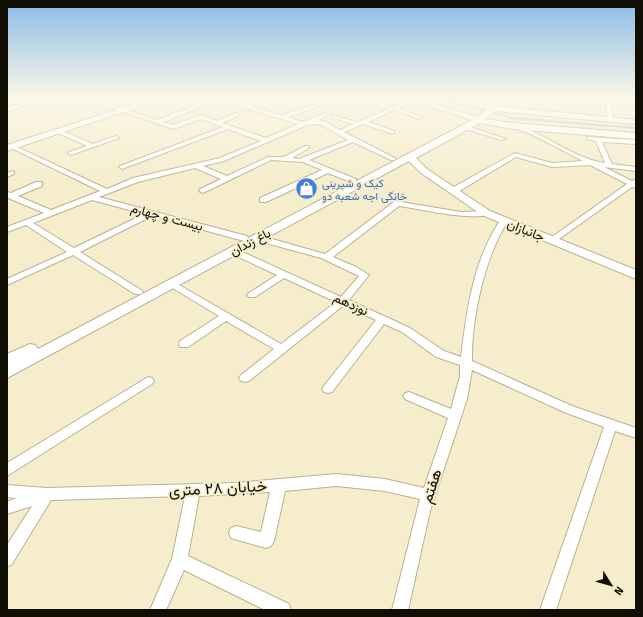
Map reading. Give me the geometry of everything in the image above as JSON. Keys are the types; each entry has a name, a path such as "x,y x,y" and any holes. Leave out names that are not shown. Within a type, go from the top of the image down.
{"main road":[{"path":"9,147 71,127"},
{"name":"باغ زندان","path":"7,372 402,160 458,127"},
{"name":"باغ زندان","path":"7,361 353,181 402,160 458,127"},
{"path":"520,127 635,139"},
{"name":"جانبازان","path":"402,160 424,171 486,213 636,275"}],"street":[{"path":"122,167 228,127 265,140"},
{"path":"7,230 136,180 222,160 296,127"},
{"path":"331,127 353,140 402,160"},
{"path":"340,132 352,127"},
{"path":"373,127 392,132"},
{"path":"492,127 503,140"},
{"path":"515,127 533,133 634,184 552,241"},
{"path":"58,131 93,146"},
{"path":"71,153 116,138"},
{"path":"589,138 618,142 635,139"},
{"path":"598,139 610,166"},
{"path":"203,191 270,158 300,161 353,140"},
{"path":"9,147 106,191"},
{"path":"284,160 306,147"},
{"path":"453,191 515,155 552,165 591,163 636,169"},
{"path":"304,160 353,181"},
{"path":"196,166 228,179"},
{"path":"263,200 328,170"},
{"path":"9,195 39,184"},
{"path":"9,195 50,213"},
{"name":"بیست و چهارم","path":"91,197 244,238"},
{"path":"325,258 398,203 461,214 486,213"},
{"path":"7,282 74,252 152,213"},
{"name":"هفتم","path":"400,610 428,494 455,416 466,376 470,323 481,270 494,236 504,221"},
{"path":"26,222 138,292"},
{"path":"245,378 344,301 364,276 325,258 303,250 258,238"},
{"name":"نوزدهم","path":"233,251 406,330 440,354 466,363 568,409 636,433"},
{"path":"252,295 284,274"},
{"path":"171,284 282,349"},
{"path":"184,344 226,316"},
{"path":"328,389 382,319"},
{"path":"7,470 148,381"},
{"path":"409,396 455,416"},
{"path":"548,610 611,424"},
{"name":"خیابان ۲۸ متری","path":"7,492 47,494 193,490 336,480 385,484 428,494"},
{"path":"236,533 266,541 278,485"},
{"path":"158,610 180,560 193,490"},
{"path":"7,508 47,494"},
{"path":"7,559 47,494"},
{"path":"180,560 283,610"}],"waterway":[{"path":"621,127 636,128"}],"place":[{"name":"کیک و شیرینی خانگی اجه شعبه دو","path":"307,189"}]}
